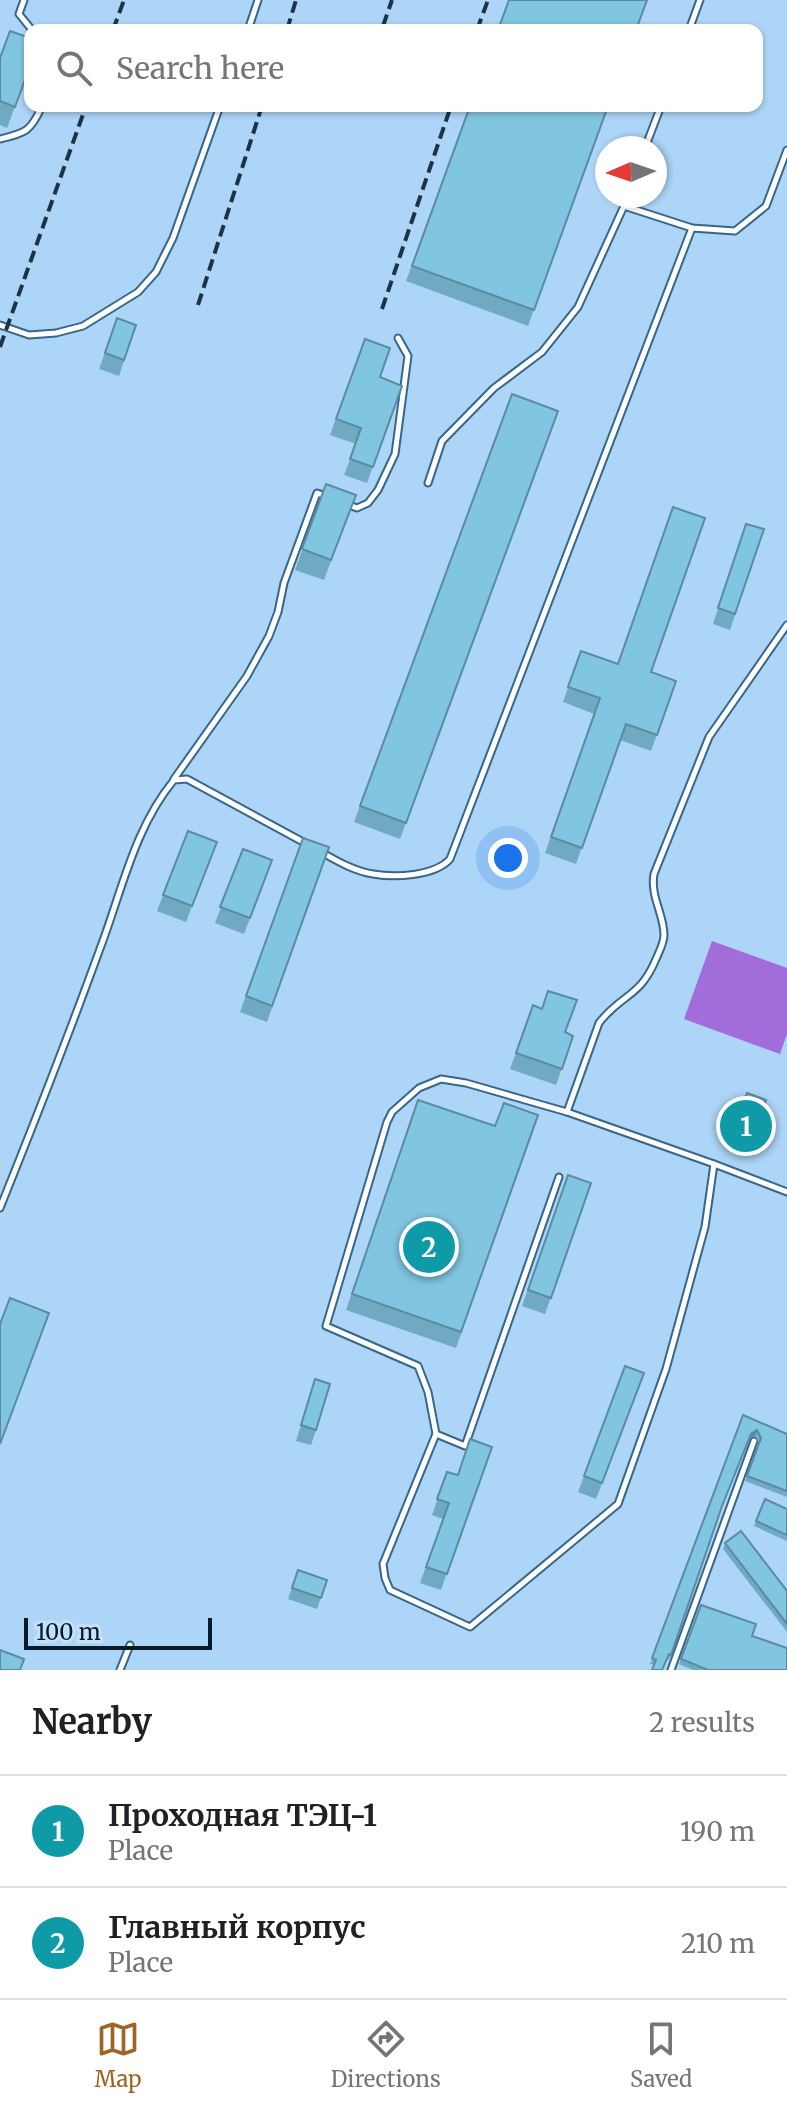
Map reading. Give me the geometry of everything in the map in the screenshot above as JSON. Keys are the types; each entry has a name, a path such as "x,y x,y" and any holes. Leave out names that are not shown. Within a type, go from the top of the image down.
{"lane":[{"path":"24,0 19,14 27,24"},
{"path":"250,24 258,0"},
{"path":"691,24 700,0"},
{"path":"0,139 22,134 34,125 39,112"},
{"path":"0,325 29,335 56,333 83,326 138,292 156,272 173,238 218,112"},
{"path":"650,136 659,112"},
{"path":"630,208 692,228 735,231 766,206 787,150"},
{"path":"428,483 442,441 494,388 542,352 578,307 623,208"},
{"path":"174,780 187,779 347,866 374,875 410,874 442,867 450,859 692,228"},
{"path":"344,503 357,508 368,503 378,490 395,454 408,356 398,338"},
{"path":"0,1208 62,1052 138,839 158,799 247,676 269,636 284,583 317,493 330,498"},
{"path":"567,1112 599,1023 608,1011 639,989 659,952 664,936 652,887 654,874 709,737 787,625"},
{"path":"714,1164 705,1227 666,1369 618,1504 470,1627 390,1590 383,1564 436,1434 428,1392 418,1366 326,1326 392,1112 419,1088 441,1079 466,1083 567,1112 714,1164 787,1192"},
{"path":"436,1434 465,1446 559,1177"},
{"path":"671,1670 754,1441"},
{"path":"120,1670 130,1645"}],"shaded area":[{"path":"712,941 787,968 787,1034 780,1054 684,1019"}],"building":[{"path":"509,0 647,0 638,24 500,24"},
{"path":"10,31 24,36 24,82 15,107 0,101 0,58"},
{"path":"468,112 606,112 595,136 534,310 412,266"},
{"path":"117,318 136,325 124,360 105,353"},
{"path":"365,339 390,348 380,377 402,386 373,467 350,459 361,428 336,419"},
{"path":"512,394 558,411 406,823 360,806"},
{"path":"326,484 356,495 331,560 302,549"},
{"path":"673,507 705,518 651,672 676,681 657,735 626,724 582,848 551,837 600,698 568,687 581,651 618,664"},
{"path":"746,524 764,529 735,614 718,608"},
{"path":"188,831 217,842 192,906 163,895"},
{"path":"303,838 329,847 272,1006 246,996"},
{"path":"243,849 272,860 250,918 220,907"},
{"path":"548,991 577,1000 565,1032 573,1036 562,1069 516,1053 533,1005 542,1009"},
{"path":"747,1093 766,1100 752,1138 743,1134 747,1123 737,1120"},
{"path":"418,1100 495,1126 504,1103 538,1115 461,1332 352,1294"},
{"path":"568,1175 591,1183 551,1298 528,1290"},
{"path":"10,1298 49,1313 0,1444 0,1324"},
{"path":"625,1366 644,1373 602,1483 584,1476"},
{"path":"315,1379 330,1384 316,1430 301,1425"},
{"path":"743,1415 787,1434 787,1491 747,1476 761,1438 757,1430 751,1434 722,1506 671,1655 662,1670 652,1670 656,1660 652,1658"},
{"path":"470,1439 492,1447 447,1574 426,1567 449,1503 437,1499 447,1472 458,1475"},
{"path":"765,1499 787,1509 787,1535 756,1521"},
{"path":"741,1531 787,1591 787,1624 725,1543"},
{"path":"298,1570 327,1580 321,1598 292,1588"},
{"path":"701,1605 756,1624 752,1636 787,1648 787,1670 708,1670 681,1659"},
{"path":"0,1650 24,1659 20,1670 0,1670"}],"railway":[{"path":"115,24 124,0"},
{"path":"289,24 296,0"},
{"path":"384,24 392,0"},
{"path":"479,24 488,0"},
{"path":"0,347 84,112"},
{"path":"198,305 260,112"},
{"path":"382,309 449,112"}],"place":[{"name":"Проходная ТЭЦ-1","path":"746,1126"},
{"name":"Главный корпус","path":"429,1247"}]}
